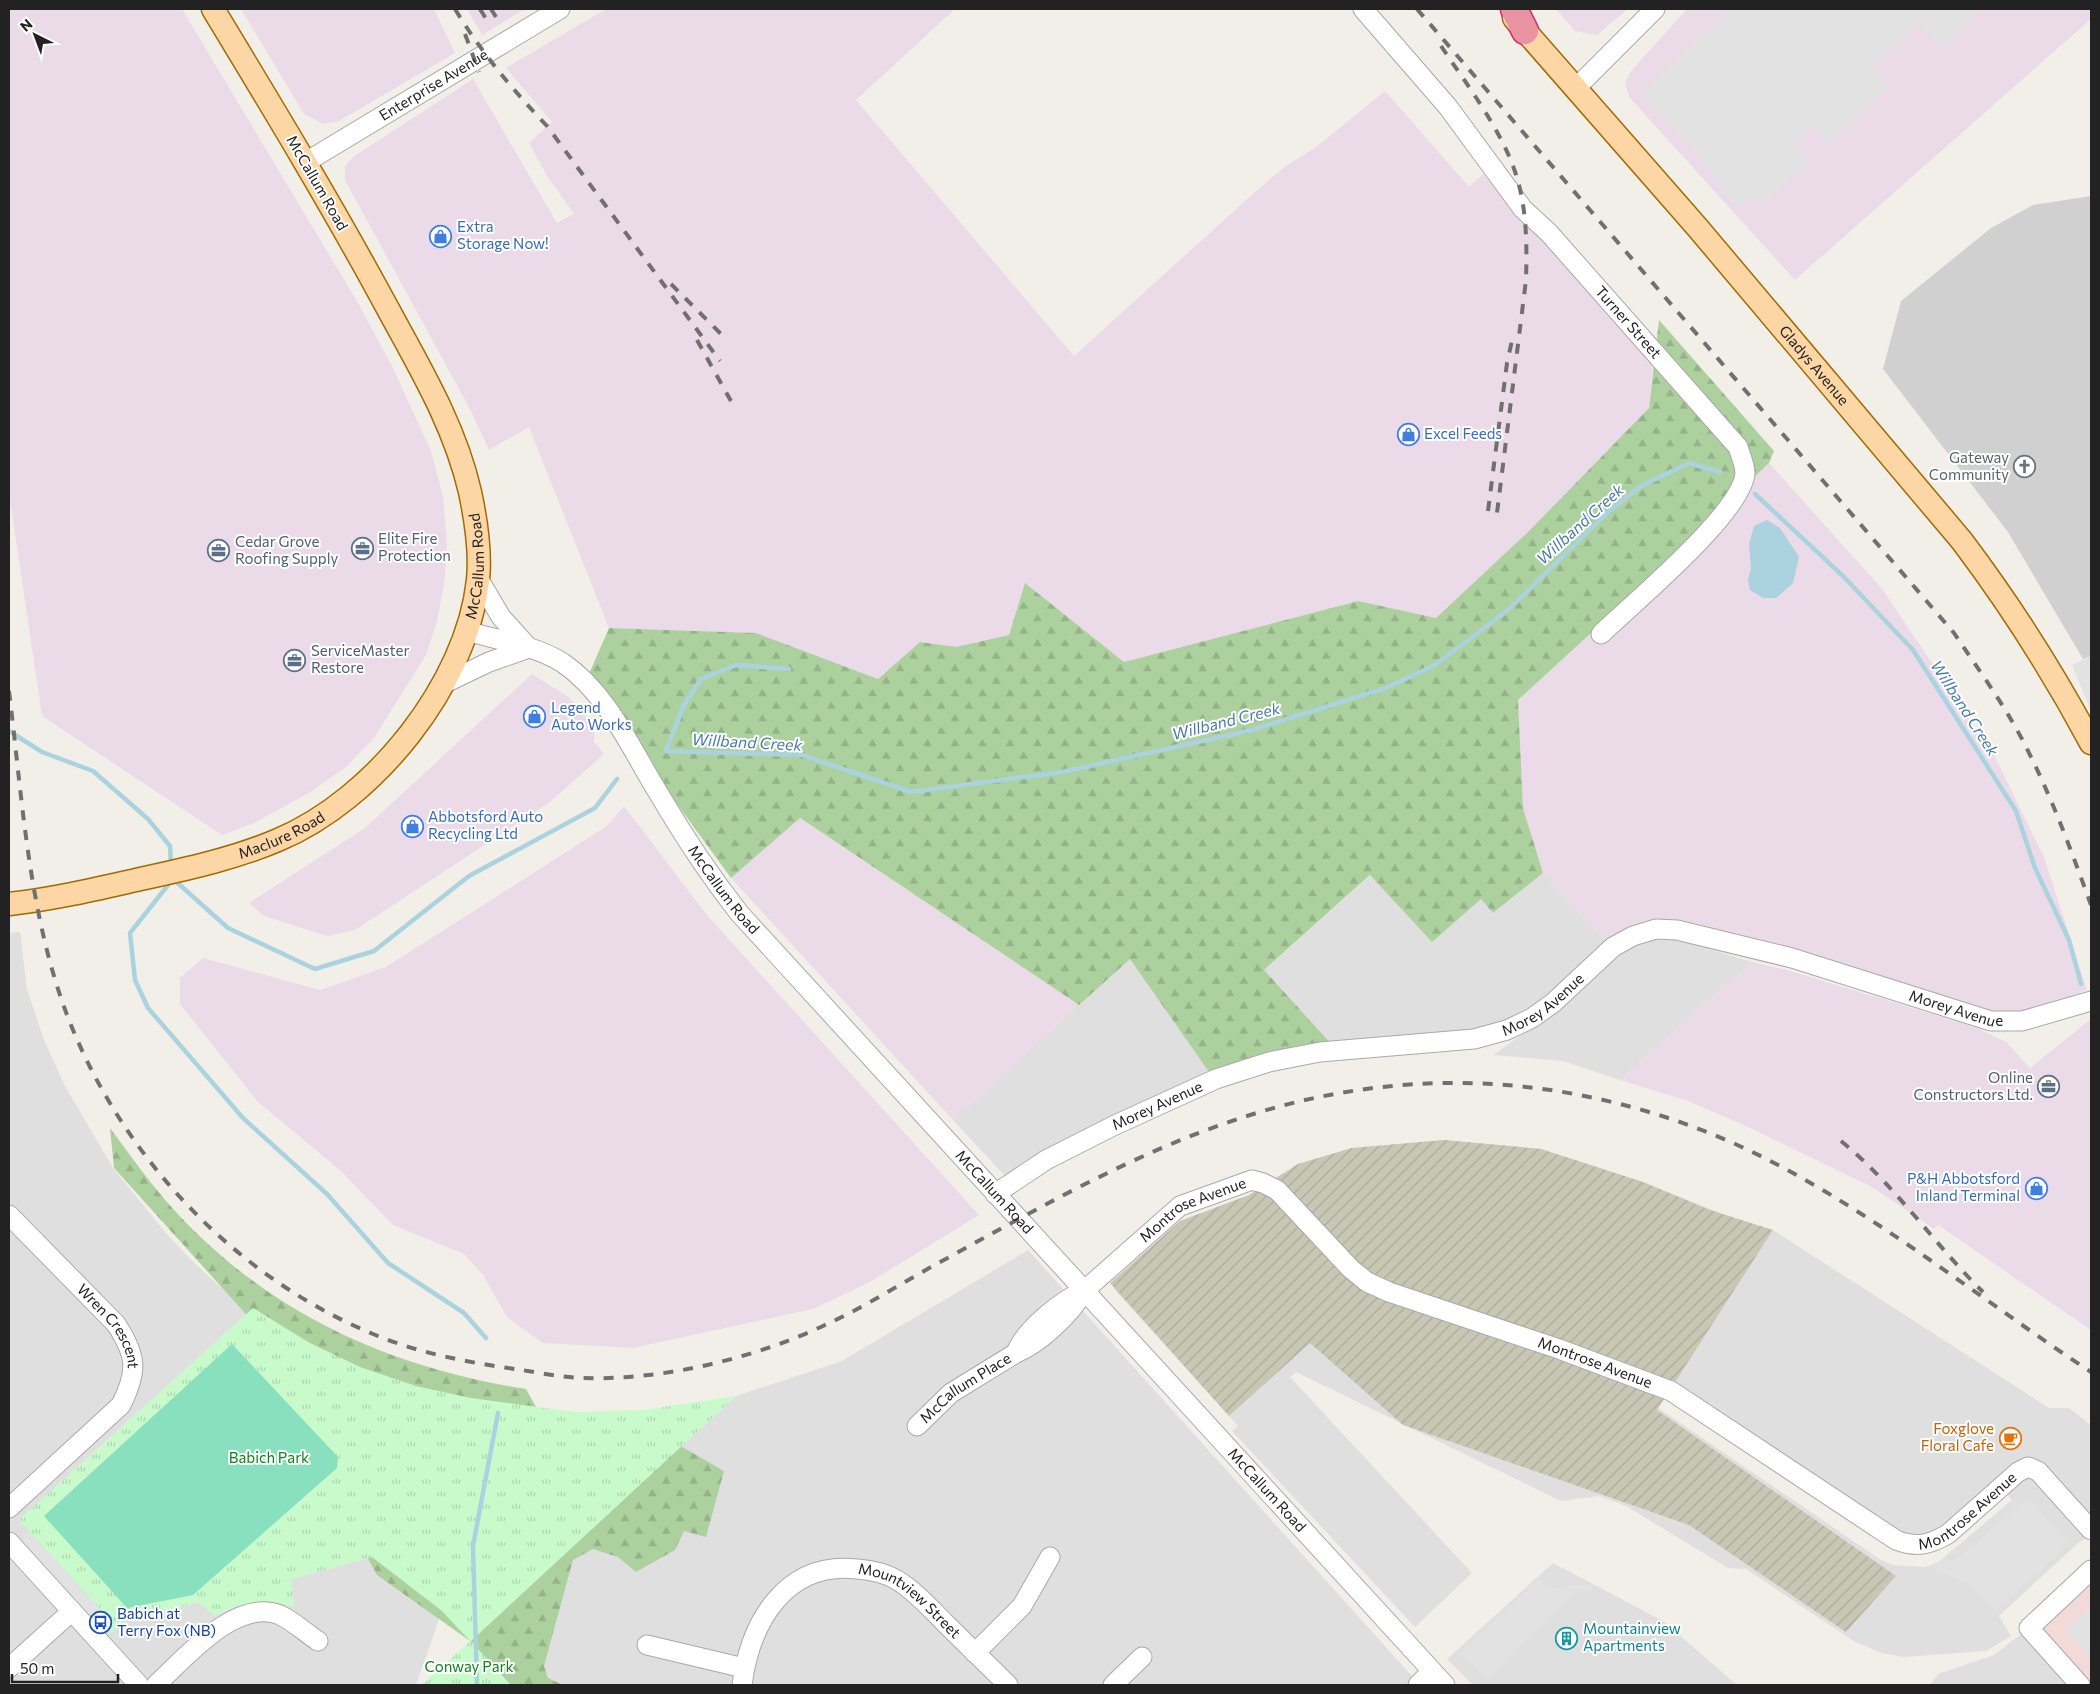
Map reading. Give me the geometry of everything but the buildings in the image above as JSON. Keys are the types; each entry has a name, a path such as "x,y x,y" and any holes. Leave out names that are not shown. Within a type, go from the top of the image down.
{"main road":[{"name":"McCallum Road","path":"213,9 306,162 380,294 451,427 470,490 478,537 478,578 466,631"},
{"name":"Gladys Avenue","path":"1506,9 1519,20 1575,89 1697,227 1962,541 2036,645 2091,743"},
{"name":"Maclure Road","path":"9,904 37,901 103,888 205,864 280,840 333,808 373,775 394,754 443,684 466,631"}],"street":[{"name":"Enterprise Avenue","path":"306,162 560,9"},
{"name":"Turner Street","path":"1363,9 1448,107 1523,209 1548,233 1738,447 1745,473 1737,495 1718,522 1601,634"},
{"path":"1575,89 1655,9"},
{"path":"443,684 489,662 529,648 502,617 478,578"},
{"name":"McCallum Road","path":"466,631 529,648 562,662 585,681 605,705 665,804 719,887 740,914 1444,1685"},
{"name":"Morey Avenue","path":"995,1194 1046,1160 1113,1126 1225,1076 1269,1062 1320,1052 1474,1039 1508,1030 1532,1018 1553,1003 1613,947 1633,936 1656,929 1677,930 1792,958 1991,1021 2022,1021 2091,1001"},
{"name":"Montrose Avenue","path":"1085,1290 1180,1206 1246,1181 1258,1181 1285,1197 1346,1264 1367,1282 1389,1292 1559,1349 1671,1391 1896,1540 1914,1546 1938,1540 1948,1534 2018,1472 2028,1467 2038,1471 2091,1530"},
{"name":"Wren Crescent","path":"9,1215 116,1324 129,1344 134,1364 131,1386 121,1406 9,1508"},
{"name":"McCallum Place","path":"917,1426 951,1393 1016,1353 1021,1341 1067,1298 1085,1290"},
{"path":"9,1542 139,1685"},
{"path":"975,1653 1022,1606 1050,1557"},
{"name":"Mountview Street","path":"743,1677 758,1627 772,1603 792,1584 818,1572 844,1568 871,1570 896,1580 919,1596 1008,1685"},
{"path":"2080,1685 2029,1628 2091,1570"},
{"path":"9,1668 72,1611"},
{"path":"156,1685 221,1626 240,1616 261,1613 279,1615 318,1641"},
{"path":"647,1646 743,1677"},
{"path":"1114,1685 1142,1657"},
{"path":"1418,1685 1431,1672"}],"shaded area":[{"path":"9,9 182,9 358,303 392,366 431,451 443,496 447,545 444,585 437,621 426,655 374,738 345,768 307,794 254,823 222,835 42,716 9,493"},
{"path":"241,9 434,9 455,53 339,121 323,124 304,114"},
{"path":"467,9 525,9 482,35"},
{"path":"606,9 955,9 856,100 1074,356 1255,192 1287,165 1315,148 1385,91 1469,187 1483,174 1653,361 1649,408 1528,532 1436,618 1358,601 1124,662 1025,583 1009,635 956,648 920,642 878,679 756,633 609,628 529,427 489,450 470,409 345,180 345,166 353,157 473,79 557,223 574,214 547,176 529,143 552,122 506,68"},
{"path":"1556,9 1628,9 1597,35 1575,31"},
{"path":"1687,9 2091,9 2091,19 1795,280 1629,97 1625,82 1632,70"},
{"path":"1731,9 1974,9 1976,14 1941,47 1919,24 1872,67 1889,86 1828,144 1813,126 1794,144 1809,163 1764,202 1750,199 1736,206 1722,190 1724,185 1641,93"},
{"name":"Gateway Community","path":"2091,196 2091,656 2083,659 2008,532 1883,369 1901,301 1991,228 2033,205"},
{"path":"1769,463 1883,590 1994,755 2044,857 2087,990 2038,1009 2021,1013 1977,1010 1679,925 1609,945 1543,873 1523,808 1518,700 1614,612"},
{"path":"2091,656 2091,711 2072,665"},
{"path":"532,674 567,696 581,710 594,728 594,742 604,754 550,802 355,930 327,936 264,916 249,903 365,828"},
{"path":"624,806 706,914 979,1215 870,1282 813,1309 633,1348 543,1343 507,1317 483,1275 464,1254 393,1225 340,1170 258,1102 180,1004 180,978 203,958 320,990 386,967 607,826"},
{"path":"799,818 1079,1005 953,1120 731,878"},
{"path":"1543,873 1609,945 1546,1000 1505,1026 1334,1047 1264,970 1371,875 1481,898 1493,913"},
{"path":"20,932 27,989 44,1040 65,1086 113,1168 165,1232 190,1259 218,1285 253,1308 19,1520 126,1620 201,1602 214,1616 234,1607 257,1601 277,1601 294,1607 291,1579 372,1557 442,1611 416,1685 9,1685 9,933"},
{"path":"1659,938 1677,939 1752,962 1620,1080 1563,1061 1493,1055 1558,1009 1613,960 1637,945"},
{"path":"1130,958 1209,1072 1126,1111 1004,1175 953,1120"},
{"path":"1752,962 1787,970 1975,1027 2006,1042 2030,1068 2091,1019 2091,1330 1938,1225 1934,1229 1872,1187 1744,1125 1688,1101 1620,1080"},
{"path":"1444,1140 1541,1149 1643,1182 1733,1218 1725,1303 1773,1230 2049,1408 2069,1408 2091,1425 2091,1535 2077,1544 1999,1616 2011,1636 1986,1651 1904,1657 1882,1653 1855,1642 1746,1569 1728,1568 1626,1506 1599,1496 1561,1501 1296,1372 1290,1377 1472,1573 1415,1627 1232,1431 1238,1426 1114,1289 1185,1225 1660,1409 1881,1560 1893,1565 1924,1567 1935,1565 2012,1500 1996,1481 1947,1526 1929,1535 1916,1538 1901,1533 1674,1382 1680,1372 1301,1178 1290,1169 1298,1164 1352,1148"},
{"path":"1444,1140 1541,1149 1643,1182 1710,1210 1773,1230 1657,1410 1896,1576 1846,1632 1689,1525 1403,1425 1310,1343 1229,1416 1110,1283 1180,1221 1249,1195 1298,1164 1352,1148"},
{"path":"1028,1250 1420,1685 510,1685 470,1641 736,1396 842,1361"},
{"path":"2028,1498 2069,1544 1994,1611 1965,1582 1941,1573 1929,1565 1946,1560 1951,1561 1962,1555"},
{"path":"27,1530 111,1621 102,1630 22,1543"},
{"path":"1553,1563 1663,1621 1737,1685 1473,1685 1447,1659"},
{"path":"2091,1573 2091,1685 2085,1685 2033,1628"},
{"path":"1539,1579 1550,1590 1565,1586 1590,1584 1591,1591 1573,1593 1488,1679 1459,1652"},
{"path":"2091,1607 2091,1657 2066,1630"},
{"path":"2025,1631 2075,1685 1930,1685 1938,1674 1994,1655"}],"green space":[{"path":"1659,320 1774,451 1769,463 1614,612 1518,700 1523,808 1543,873 1493,913 1481,899 1432,942 1370,875 1264,970 1334,1047 1209,1072 1130,959 1079,1005 800,818 731,878 666,789 589,674 609,628 756,633 878,679 920,642 956,647 1009,635 1025,583 1124,662 1358,601 1436,618 1528,532 1649,408"},
{"path":"110,1128 175,1211 212,1247 251,1279 292,1307 335,1330 380,1350 427,1366 475,1379 526,1389 550,1432 665,1437 724,1471 706,1537 684,1531 675,1550 636,1572 618,1557 593,1549 573,1560 544,1666 548,1678 563,1685 511,1685 470,1641 377,1575 358,1540 263,1333 114,1168"},
{"name":"Babich Park","path":"253,1308 308,1342 360,1367 416,1386 471,1398 576,1412 644,1410 736,1396 471,1641 510,1685 422,1685 470,1641 442,1611 372,1557 291,1579 294,1607 272,1602 253,1602 214,1616 200,1602 126,1620 112,1633 106,1626 111,1621 19,1520"},
{"path":"232,1344 338,1457 337,1468 193,1595 127,1608 44,1516"}],"water":[{"path":"1767,520 1780,528 1799,557 1793,583 1776,598 1763,598 1750,590 1748,580 1751,568 1749,544 1754,526"}],"waterway":[{"name":"Willband Creek","path":"789,669 736,665 701,679 684,705 666,751 802,755 911,792 1062,772 1252,730 1386,688 1435,665 1508,610 1607,513 1641,486 1689,463 1720,472"},
{"name":"Willband Creek","path":"1755,494 1844,577 1913,650 2016,811 2035,868 2069,940 2081,984"},
{"name":"Willband Creek","path":"9,731 42,752 93,771 148,819 170,846 171,866"},
{"name":"Willband Creek","path":"172,878 228,928 315,969 374,951 469,876 595,808 617,779"},
{"path":"172,880 130,933 135,980 148,1008 243,1118 327,1194 388,1263 464,1313 486,1338"},
{"path":"477,1685 473,1546 498,1413"}],"railway":[{"path":"455,9 475,40 498,70 547,126 720,361"},
{"path":"480,9 488,22"},
{"path":"491,9 496,17"},
{"path":"1417,9 1954,633 2024,743 2052,803 2091,905"},
{"path":"465,34 479,72"},
{"path":"1441,46 1484,110 1503,144 1517,178 1525,216 1526,280 1497,513"},
{"path":"671,284 723,336"},
{"path":"1488,511 1507,363 1513,336"},
{"path":"697,340 731,401"},
{"path":"9,691 30,863 46,948 58,990 73,1030 96,1079 125,1126 157,1170 193,1211 234,1249 277,1282 324,1310 390,1341 442,1356 556,1376 580,1378 611,1378 674,1372 737,1358 797,1337 840,1318 1064,1195 1124,1165 1184,1139 1246,1116 1310,1099 1378,1087 1449,1083 1522,1086 1594,1098 1665,1117 1733,1143 1780,1166 1871,1220 2091,1372"},
{"path":"1841,1141 1861,1158 1897,1195 1965,1274 1983,1292"}],"place":[{"name":"Extra Storage Now!","path":"441,236"},
{"name":"Excel Feeds","path":"1408,434"},
{"name":"Gateway Community","path":"2025,467"},
{"name":"Elite Fire Protection","path":"362,548"},
{"name":"Cedar Grove Roofing Supply","path":"219,551"},
{"name":"ServiceMaster Restore","path":"295,660"},
{"name":"Legend Auto Works","path":"535,717"},
{"name":"Abbotsford Auto Recycling Ltd","path":"412,826"},
{"name":"Online Constructors Ltd.","path":"2049,1087"},
{"name":"P&H Abbotsford Inland Terminal","path":"2036,1188"},
{"name":"Foxglove Floral Cafe","path":"2010,1438"},
{"name":"Babich at Terry Fox (NB)","path":"101,1623"},
{"name":"Mountainview Apartments","path":"1567,1638"}],"park label":[{"name":"Conway Park","path":"469,1667"}]}
